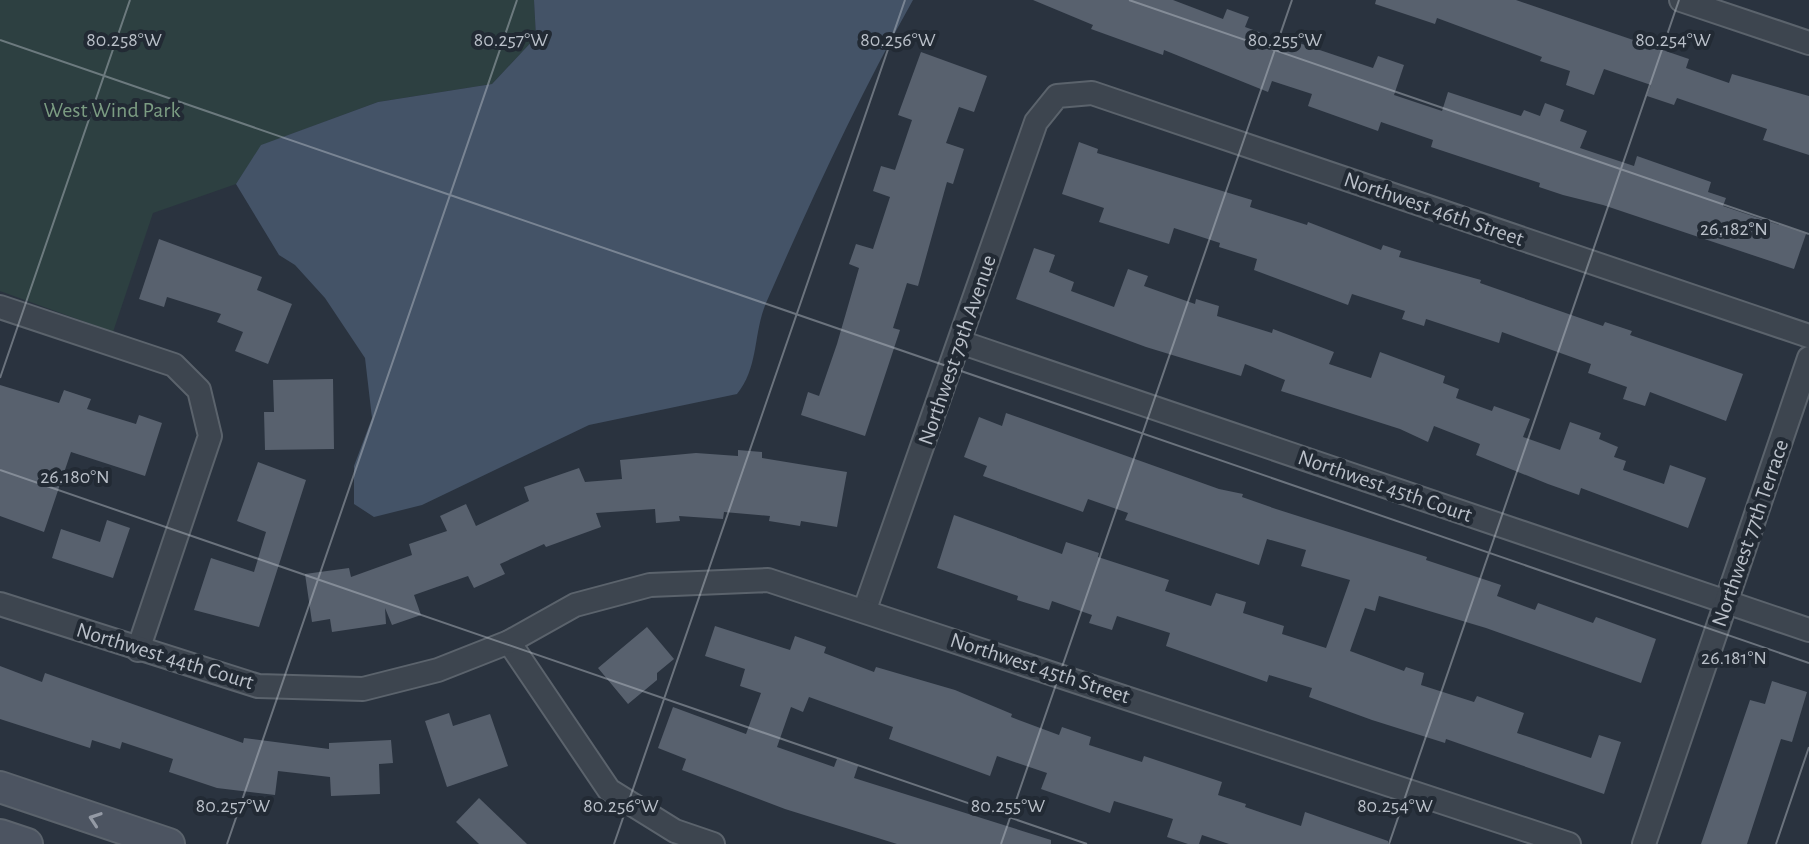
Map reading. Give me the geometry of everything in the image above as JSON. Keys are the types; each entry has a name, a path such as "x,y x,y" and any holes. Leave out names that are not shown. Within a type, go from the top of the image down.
{"street":[{"path":"1681,0 1809,43"},
{"name":"Northwest 46th Street","path":"1057,96 1092,93 1809,336"},
{"name":"Northwest 79th Avenue","path":"865,609 1036,122 1057,96"},
{"path":"0,307 174,365 199,390 210,436 138,650"},
{"name":"Northwest 45th Court","path":"960,342 1809,630"},
{"name":"Northwest 77th Terrace","path":"1644,844 1809,358"},
{"name":"Northwest 45th Street","path":"509,642 575,605 650,585 768,580 865,609 1569,844"},
{"name":"Northwest 44th Court","path":"0,604 258,686 363,689 438,670 509,642"},
{"path":"509,642 609,790 675,831 713,844"},
{"path":"0,787 169,844"},
{"path":"0,835 27,844"}],"green space":[{"name":"West Wind Park","path":"0,0 534,0 536,37 492,84 378,102 262,145 236,184 153,213 113,332 0,291"}],"water":[{"path":"534,0 913,0 854,112 783,264 762,315 749,373 737,394 589,425 422,505 374,517 354,504 354,466 372,418 365,358 325,298 295,265 279,255 236,184 261,145 378,102 492,84 536,37"}],"building":[{"path":"1033,0 1173,0 1223,19 1227,9 1249,17 1245,27 1298,46 1299,43 1373,68 1378,56 1404,65 1394,95 1442,111 1448,92 1521,116 1524,110 1540,116 1545,103 1564,110 1560,121 1587,131 1580,148 1634,166 1637,156 1711,182 1708,192 1726,198 1723,206 1806,234 1794,269 1603,205 1539,187 1540,183 1431,147 1433,140 1381,122 1378,131 1308,106 1312,94 1272,81 1268,92 1164,50 1163,55 1091,29 1093,25"},
{"path":"1376,0 1516,0 1689,59 1686,68 1729,83 1732,74 1809,96 1809,155 1763,140 1767,129 1677,98 1674,105 1647,96 1651,85 1604,69 1594,95 1566,85 1570,71 1540,61 1542,57 1437,18 1435,24 1375,4"},
{"path":"921,52 987,76 974,112 959,107 946,143 964,149 953,184 947,182 918,286 907,283 893,328 900,330 865,436 801,415 808,392 819,396 837,344 859,268 849,264 856,244 873,249 890,197 873,191 881,166 895,170 912,120 898,115"},
{"path":"1079,142 1098,149 1097,153 1252,200 1250,207 1307,225 1308,222 1381,250 1383,245 1401,251 1399,257 1481,280 1480,283 1603,326 1605,322 1632,331 1630,335 1743,374 1726,421 1650,392 1645,406 1623,399 1627,387 1588,373 1591,364 1502,332 1499,343 1426,319 1424,326 1402,319 1405,311 1352,294 1348,305 1254,270 1257,259 1174,228 1169,244 1099,222 1104,208 1062,194"},
{"path":"159,239 262,277 257,290 292,304 268,364 235,351 243,332 217,322 221,314 167,297 164,307 139,299"},
{"path":"1034,248 1055,255 1049,272 1074,282 1071,291 1114,307 1128,269 1148,276 1144,286 1195,304 1196,299 1219,306 1217,316 1272,333 1273,329 1334,352 1329,364 1371,378 1380,352 1445,376 1443,383 1459,389 1456,398 1492,411 1494,406 1530,419 1523,437 1560,450 1570,422 1601,433 1599,439 1618,447 1614,457 1626,461 1623,470 1664,484 1670,465 1706,478 1688,528 1581,488 1579,495 1548,484 1476,455 1480,444 1434,426 1428,442 1400,429 1281,391 1285,380 1245,364 1241,376 1146,347 1016,299"},
{"path":"333,379 334,449 265,450 264,412 274,412 273,380"},
{"path":"0,385 59,403 64,390 91,399 87,409 136,424 139,415 162,423 145,476 71,452 44,532 0,516"},
{"path":"1006,413 1219,489 1243,494 1242,497 1276,509 1427,557 1426,560 1501,585 1497,596 1535,610 1538,603 1593,623 1596,617 1656,639 1641,683 1486,628 1379,596 1375,611 1365,608 1350,651 1404,671 1406,667 1424,673 1421,685 1474,702 1477,696 1524,713 1517,733 1591,758 1599,735 1621,742 1604,794 1446,739 1445,743 1372,720 1309,697 1312,688 1269,675 1267,682 1166,646 1170,633 1117,616 1112,630 1089,623 1092,615 1052,601 1049,610 937,568 954,515 1062,554 1066,542 1099,553 1098,557 1169,580 1165,591 1211,606 1216,593 1246,602 1243,613 1284,626 1282,634 1326,648 1350,580 1301,566 1306,550 1267,539 1259,565 1125,520 1128,513 1088,499 1083,512 983,476 987,466 964,457 979,417 1002,426"},
{"path":"738,450 762,452 762,458 847,472 837,527 801,521 800,526 769,521 770,516 724,512 723,519 679,516 680,521 656,523 655,509 596,513 601,527 546,547 544,544 500,564 505,574 474,588 468,576 414,595 421,615 392,625 385,608 386,624 332,632 330,619 312,622 305,574 349,568 351,577 412,555 409,544 447,531 440,516 466,504 476,526 529,501 524,487 579,468 585,482 622,479 620,460 696,453 738,456"},
{"path":"258,462 306,480 259,627 194,610 211,558 254,572 266,532 237,521"},
{"path":"107,520 130,528 113,578 52,558 61,529 100,542"},
{"path":"715,626 790,650 795,636 826,647 824,653 874,672 876,667 955,690 1012,714 1011,717 1059,735 1062,727 1091,737 1089,745 1142,762 1144,756 1222,782 1218,795 1246,804 1245,807 1301,826 1305,812 1388,841 1388,844 1229,844 1202,835 1199,844 1188,844 1167,837 1173,819 1114,801 1110,813 1041,789 1047,773 997,756 990,776 889,739 893,727 809,697 803,712 791,707 777,747 834,767 837,759 858,766 854,778 1051,840 1051,844 897,844 785,809 682,770 686,759 658,748 673,707 746,734 761,693 740,686 745,669 705,656"},
{"path":"647,627 674,659 657,673 657,680 628,704 598,668"},
{"path":"0,666 42,682 45,673 243,743 244,738 329,749 329,743 391,740 393,763 379,764 380,794 331,796 330,777 278,771 275,795 217,788 169,772 173,759 122,742 120,749 92,740 90,748 0,719"},
{"path":"1772,681 1807,692 1792,742 1781,739 1747,844 1701,844 1750,700 1765,704"},
{"path":"449,713 453,726 490,714 508,766 447,787 425,721"},
{"path":"479,798 527,844 479,844 456,822"}]}
